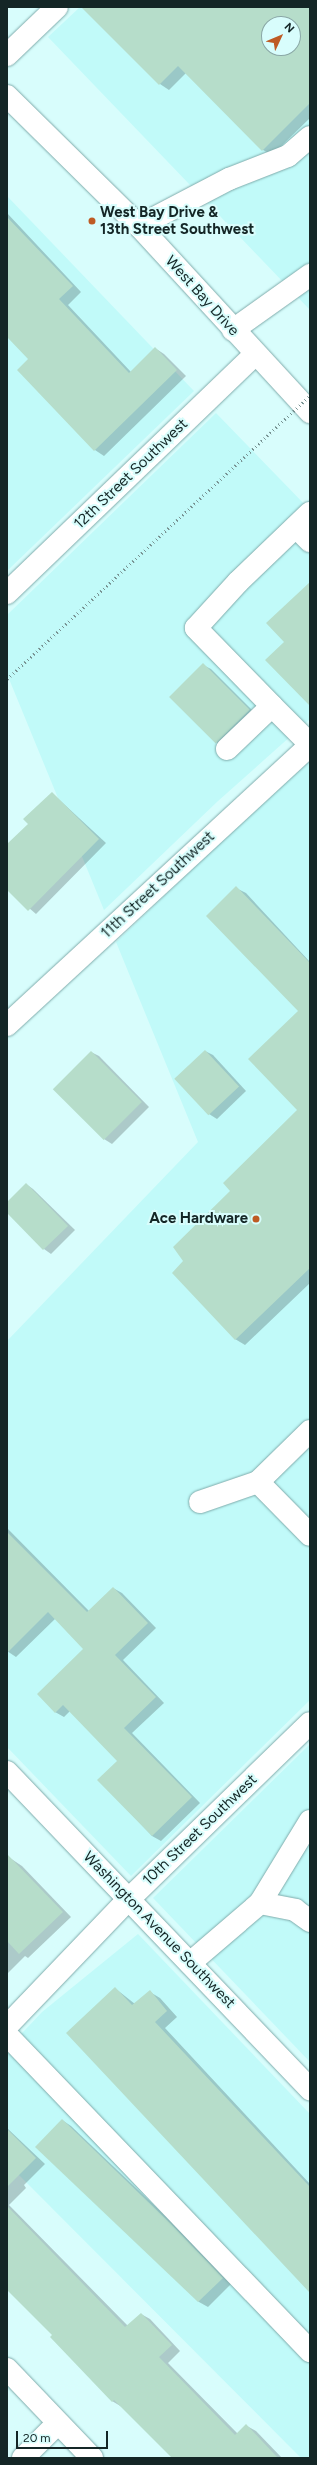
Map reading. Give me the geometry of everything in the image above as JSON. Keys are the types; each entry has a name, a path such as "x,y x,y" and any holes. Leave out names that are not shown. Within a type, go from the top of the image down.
{"street":[{"path":"7,55 57,7"},
{"name":"West Bay Drive","path":"10,105 139,226 255,354 310,412"},
{"path":"139,226 229,180 288,156 310,137"},
{"path":"233,330 310,275"},
{"name":"12th Street Southwest","path":"7,593 255,354"},
{"path":"305,527 196,628 310,744"},
{"path":"227,749 272,706"},
{"name":"11th Street Southwest","path":"7,1025 310,744"},
{"path":"200,1502 258,1482 310,1431"},
{"path":"258,1482 310,1535"},
{"name":"10th Street Southwest","path":"7,2026 129,1899 310,1723"},
{"name":"Washington Avenue Southwest","path":"7,1772 310,2089"},
{"path":"190,1963 260,1903 310,1821"},
{"path":"260,1903 295,1910 310,1921"},
{"path":"7,2035 310,2351"},
{"path":"7,2369 92,2458"},
{"path":"23,2458 58,2423"}],"path":[{"path":"7,679 310,395"}],"shaded area":[{"path":"80,7 310,7 310,310 48,37"},
{"path":"7,196 194,391 7,571"},
{"path":"216,413 310,510 310,719 218,801 104,910 7,674 7,615"},
{"path":"310,761 310,1700 131,1876 7,1747 7,1341 198,1142 116,942 239,825"},
{"path":"310,1744 310,2062 153,1898"},
{"path":"138,1934 310,2114 310,2458 301,2458 7,2163 7,2049 42,2012"}],"building":[{"path":"81,7 310,7 310,103 262,151 178,66 159,85"},
{"path":"7,217 73,286 59,299 129,373 155,347 177,370 94,451 17,370 28,359 7,337"},
{"path":"310,582 310,706 265,660 284,642 266,623"},
{"path":"203,663 250,710 216,744 169,697"},
{"path":"52,792 99,839 28,911 7,890 7,844 28,824 23,819"},
{"name":"Ace Hardware","path":"236,886 310,963 310,1268 235,1340 172,1273 183,1261 173,1247 230,1191 223,1183 297,1110 248,1059 298,1011 206,916"},
{"path":"205,1050 239,1087 208,1115 174,1079"},
{"path":"91,1051 142,1102 104,1140 53,1089"},
{"path":"26,1183 68,1226 43,1250 7,1213 7,1202"},
{"path":"7,1532 87,1612 113,1587 148,1623 115,1655 156,1697 124,1728 192,1797 152,1836 97,1780 117,1761 63,1705 55,1713 37,1694 83,1649 48,1612 7,1653"},
{"path":"7,1854 63,1912 19,1954 7,1941"},
{"path":"115,1987 132,2005 150,1990 167,2011 155,2022 310,2187 310,2293 66,2033"},
{"path":"62,2119 170,2223 223,2278 198,2302 35,2147"},
{"path":"7,2129 36,2158 7,2187"},
{"path":"7,2206 125,2327 141,2313 172,2345 159,2357 235,2435 246,2424 278,2458 172,2458 114,2400 112,2402 50,2337 52,2335 7,2290"}],"place":[{"name":"West Bay Drive & 13th Street Southwest","path":"92,221"},
{"name":"Ace Hardware","path":"256,1219"}]}
